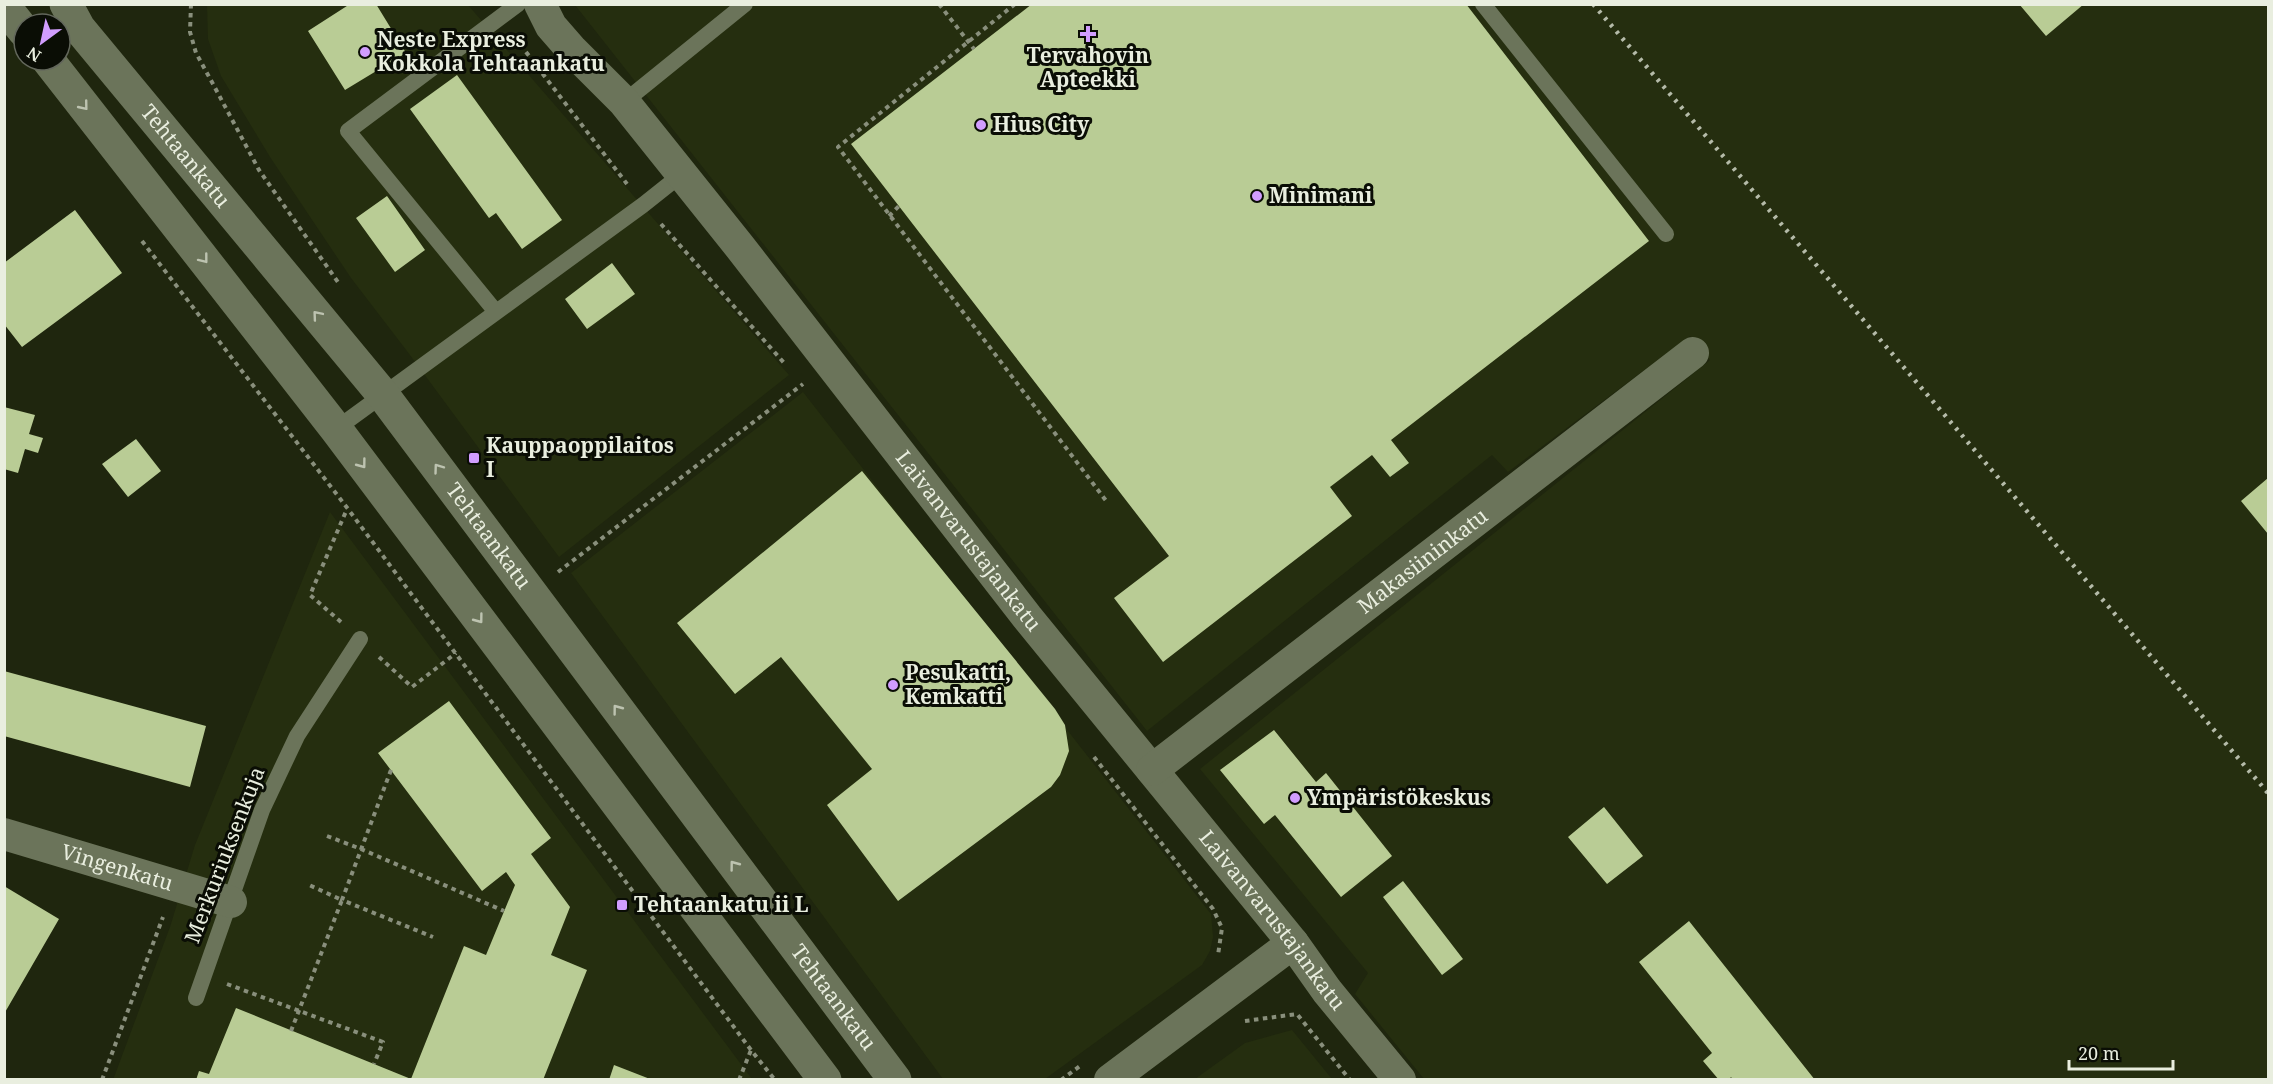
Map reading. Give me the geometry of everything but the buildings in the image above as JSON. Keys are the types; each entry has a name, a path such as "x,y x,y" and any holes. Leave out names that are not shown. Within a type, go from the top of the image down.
{"main road":[{"name":"Tehtaankatu","path":"66,4 79,28 383,394 895,1080"},
{"path":"58,72 336,429 825,1080"}],"street":[{"name":"Laivanvarustajankatu","path":"540,4 551,26 624,102 682,174 1027,617 1293,943 1327,990 1400,1080"},
{"name":"Makasiininkatu","path":"1152,770 1693,353"},
{"name":"Vingenkatu","path":"4,834 231,902"},
{"path":"1099,1069 1293,943"}],"lane":[{"path":"496,312 348,131 518,4"},
{"path":"624,102 745,4"},
{"path":"1483,4 1666,234"},
{"path":"336,429 643,205 682,174"},
{"name":"Merkuriuksenkuja","path":"196,998 262,810 297,736 360,639"}],"path":[{"path":"939,4 974,49"},
{"path":"1015,4 838,147 1107,502"},
{"path":"500,18 643,205 789,368"},
{"path":"889,216 899,206"},
{"path":"140,238 348,509 775,1080"},
{"path":"796,376 810,393"},
{"path":"556,573 803,384"},
{"path":"348,509 310,595 412,687 455,653"},
{"path":"1089,750 1213,909 1222,928 1220,952 1215,960"},
{"path":"291,1031 391,770"},
{"path":"327,836 504,911"},
{"path":"102,1080 115,1050 174,885"},
{"path":"309,885 433,937"},
{"path":"204,976 382,1042 374,1064"},
{"path":"1236,1028 1245,1021 1297,1014 1327,990"},
{"path":"1297,1014 1350,1080"},
{"path":"739,1080 751,1050"},
{"path":"1061,1080 1099,1069"}],"shaded area":[{"path":"207,5 468,5 789,375 559,557 351,278 270,157 221,76 208,39"},
{"path":"575,5 2268,5 2268,1079 1424,1079 1355,994 1368,973 1200,769 1710,360 1690,336 1508,472 1492,455 1147,731"},
{"path":"803,392 1211,914 1213,937 1210,951 1202,965 1045,1079 943,1079 571,573"},
{"path":"330,512 752,1079 113,1080 170,927 195,845"},
{"path":"1292,1030 1332,1079 1195,1079 1245,1043"}],"railway":[{"path":"1593,4 2268,793"}],"place":[{"name":"Tervahovin Apteekki","path":"1088,34"},
{"name":"Neste Express Kokkola Tehtaankatu","path":"365,52"},
{"name":"Hius City","path":"981,125"},
{"name":"Minimani","path":"1257,196"},
{"name":"Kauppaoppilaitos I","path":"474,458"},
{"name":"Pesukatti, Kemkatti","path":"893,685"},
{"name":"Ympäristökeskus","path":"1295,798"},
{"name":"Tehtaankatu ii L","path":"622,905"}]}
